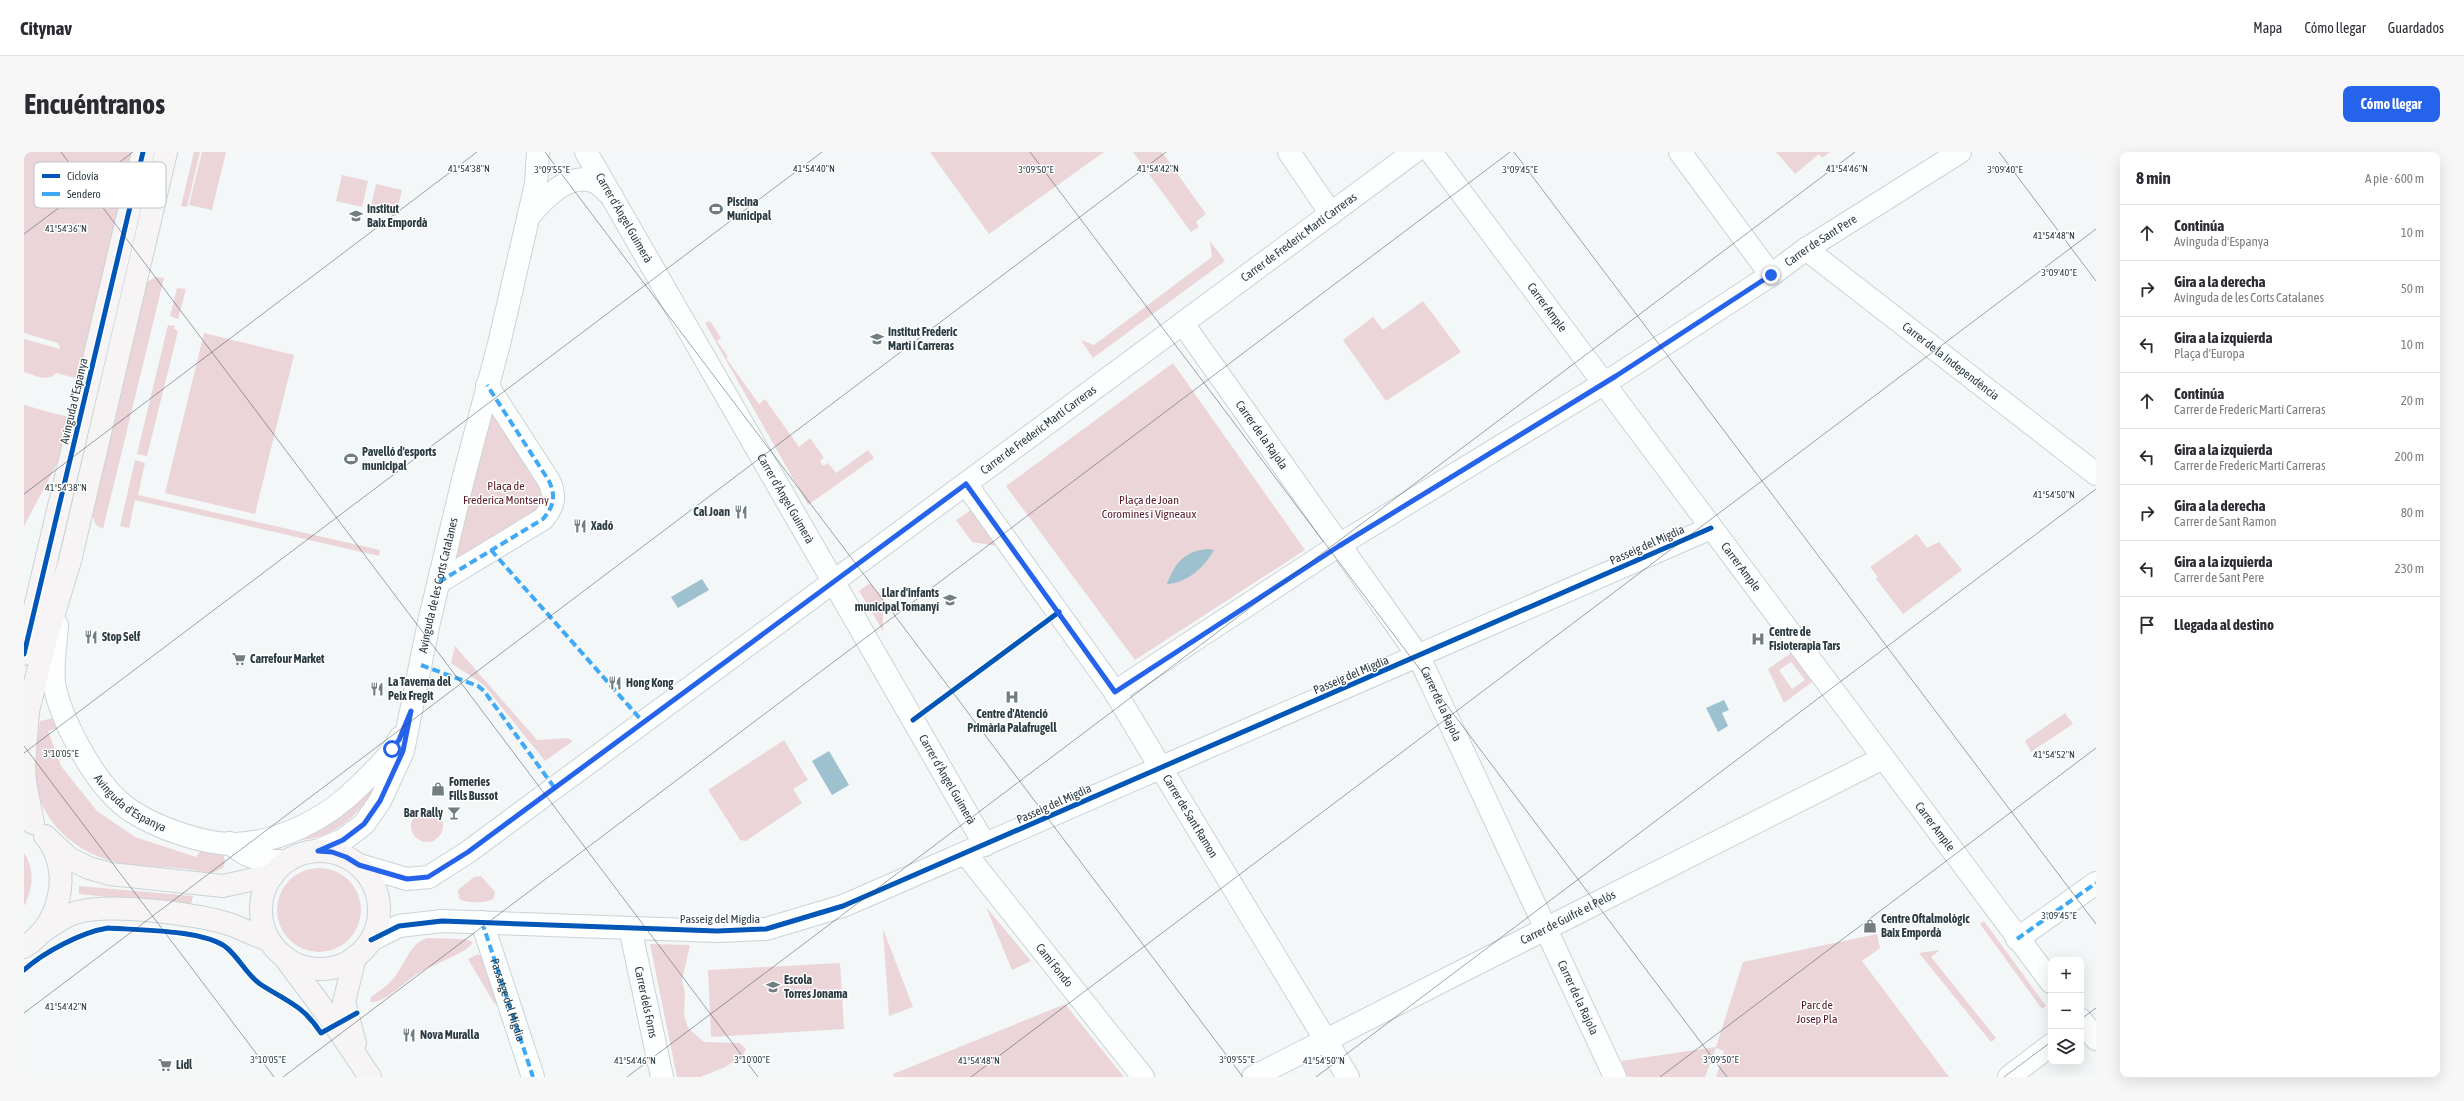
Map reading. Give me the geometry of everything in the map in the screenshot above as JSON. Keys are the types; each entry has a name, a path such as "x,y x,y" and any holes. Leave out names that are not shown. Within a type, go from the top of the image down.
{"main road":[{"name":"Avinguda d'Espanya","path":"140,162 142,152"},
{"name":"Avinguda d'Espanya","path":"164,162 166,152"},
{"name":"Avinguda d'Espanya","path":"24,654 129,208"},
{"name":"Avinguda d'Espanya","path":"43,931 56,908 61,881 56,856 34,825 25,782 25,735 36,676 59,599 154,208"},
{"path":"34,825 70,859 89,868 110,874 223,886 280,868 303,853 318,851 332,852 346,857 359,865 372,881 378,900 378,921 370,940 355,957 339,966 320,969 302,967 286,958 273,947 264,932 261,915 262,898 280,868"},
{"path":"24,947 43,931 74,913 104,909 204,918 232,925 269,940"},
{"path":"355,957 344,1002 349,1027 366,1070"},
{"path":"286,958 366,1070"}],"street":[{"name":"Avinguda de les Corts Catalanes","path":"318,851 343,840 364,824 380,801 403,751 439,582 536,184 538,152"},
{"name":"Carrer d'Àngel Guimerà","path":"586,152 834,582 976,849"},
{"path":"1289,152 1332,214"},
{"name":"Carrer de Frederic Martí Carreras","path":"359,865 407,879 428,877 445,868 1414,152"},
{"name":"Carrer Ample","path":"1431,152 2017,939 2048,978"},
{"path":"1680,152 1771,275"},
{"name":"Carrer de Sant Pere","path":"1115,692 1339,546 1605,384 1771,275 1806,249 1960,152"},
{"name":"Avinguda de les Corts Catalanes","path":"528,218 545,198 563,186 577,180 596,183 612,196"},
{"name":"Carrer de la Independència","path":"1806,249 2096,474"},
{"name":"Carrer de la Rajola","path":"1183,324 1419,657 1615,1077"},
{"path":"439,582 543,519 552,506 554,497 548,481 487,385"},
{"name":"Carrer de Sant Ramon","path":"966,484 1115,692 1348,1077"},
{"name":"Passeig del Migdia","path":"370,940 399,926 442,921 717,931 766,929 843,906 1419,657 1711,528"},
{"name":"Avinguda d'Espanya","path":"59,599 53,665 54,684 62,713 91,769 112,793 132,811 162,827 205,840 230,843 269,839 314,820 344,802 378,766 399,740 411,711"},
{"name":"Carrer de Guifré el Pelós","path":"1253,1077 1545,927 1883,758"},
{"name":"Avinguda d'Espanya","path":"230,843 249,857 280,868"},
{"name":"Camí Fondo","path":"976,849 1143,1077"},
{"path":"2017,939 2096,883"},
{"name":"Passatge del Migdia","path":"482,922 533,1077"},
{"name":"Carrer dels Forns","path":"630,928 662,1077"},
{"path":"2084,1024 2096,1039"},
{"path":"2009,1077 2048,1047"}],"green space":[{"path":"24,152 133,152 131,162 34,162 34,208 120,208 79,379 56,373 53,376 45,378 24,372 24,339 60,349 58,343 24,333"},
{"path":"194,152 200,152 187,207 181,206"},
{"path":"202,152 226,152 212,210 189,205"},
{"path":"930,152 1104,152 989,234"},
{"path":"1133,152 1162,152 1206,214 1196,222 1199,227 1191,232"},
{"path":"1776,152 1830,152 1822,158 1819,154 1795,174"},
{"path":"342,175 368,181 362,207 336,201"},
{"path":"376,184 402,190 396,216 370,210"},
{"path":"1210,241 1225,261 1093,358 1081,340 1094,345 1212,257"},
{"path":"156,277 164,278 103,529 96,525 92,515 147,282"},
{"path":"177,288 186,289 178,319 170,316"},
{"path":"1423,301 1461,352 1386,401 1343,340 1373,317 1383,330"},
{"path":"710,321 721,338 717,341 728,357 726,358 759,404 765,399 799,447 810,438 824,458 820,461 823,466 828,463 836,473 868,450 874,458 808,505 705,323"},
{"path":"168,325 175,326 174,329 178,331 147,456 137,454"},
{"path":"204,333 294,355 255,514 165,493"},
{"name":"Plaça de Joan Coromines i Vigneaux","path":"1173,363 1305,550 1135,660 1006,486"},
{"name":"Plaça de Frederica Montseny","path":"491,400 545,486 543,511 450,569"},
{"path":"24,405 70,417 60,458 24,526"},
{"path":"135,460 145,463 138,495 380,550 379,556 135,500 129,528 120,526"},
{"path":"971,510 997,546 972,542 956,520"},
{"path":"1917,534 1927,548 1939,542 1962,570 1903,614 1876,579 1878,577 1870,567"},
{"path":"870,583 883,600 883,631 859,591"},
{"path":"455,646 537,740 568,738 573,741 545,761 484,685 451,663"},
{"path":"1791,653 1812,682 1784,703 1768,669","holes":["1791,662 1805,680 1792,689 1779,670"]},
{"path":"2065,713 2073,724 2031,752 2025,741"},
{"path":"54,718 58,728 48,731 61,766 97,811 135,837 196,857 202,849 223,854 225,861 223,868 210,874 201,871 132,865 115,862 82,849 68,838 56,826 46,812 39,797 35,779 35,757 40,721"},
{"path":"784,740 808,780 793,789 802,803 746,841 740,840 708,790"},
{"path":"374,784 375,789 364,803 352,817 338,828 318,837 297,841 276,850 263,852"},
{"path":"424,810 430,810 439,814 443,826 439,838 430,842 424,842 415,838 411,829 411,823 415,814"},
{"path":"24,853 28,859 32,879 24,906"},
{"path":"319,868 335,871 349,880 358,894 361,910 358,926 349,940 335,949 319,952 303,949 289,940 280,926 277,910 280,894 289,880 303,871"},
{"path":"481,876 495,892 494,898 487,901 477,902 459,899 458,890 474,877"},
{"path":"79,886 193,896 191,905 79,894"},
{"path":"986,907 1031,961 1012,970"},
{"path":"1984,921 2046,1006 2042,1009 1980,924"},
{"path":"883,929 913,1007 889,1016"},
{"name":"Parc de Josep Pla","path":"1877,934 1880,948 1862,961 1949,1077 1716,1077 1724,1051 1716,1048 1705,1077 1628,1077 1621,1061 1716,1047 1743,962"},
{"path":"427,938 465,939 473,942 470,946 457,954 420,972 382,1000 370,1002 371,997 393,979 411,950"},
{"path":"650,944 690,945 682,980 685,993 684,1015 688,1028 704,1042 739,1043 746,1049 742,1057 723,1068 700,1077 677,1077"},
{"path":"1940,950 1931,957 1996,1038 1991,1042 1919,953"},
{"path":"478,954 482,957 500,1006 494,1003 468,959"},
{"path":"840,963 844,1029 711,1037 708,970"},
{"path":"1065,1004 1124,1077 894,1077 893,1074"}],"water":[{"path":"1208,549 1214,550 1206,562 1195,573 1182,581 1167,584 1177,564 1182,559 1193,552"},
{"path":"702,579 709,590 678,608 671,597"},
{"path":"1724,700 1729,710 1722,713 1728,726 1718,732 1706,708"},
{"path":"829,751 849,785 832,795 812,761"}],"marked path":[{"path":"439,582 543,519 550,510 553,501 553,491 549,481 487,385"},
{"path":"491,550 643,722"},
{"path":"421,665 478,686 484,691 554,787"},
{"path":"2017,939 2096,883"},
{"path":"482,922 533,1077"}],"cycle path":[{"path":"141,162 143,152"},
{"path":"24,654 130,208"},
{"path":"371,940 399,926 442,921 717,931 766,929 843,906 1711,528"},
{"path":"913,720 1059,612"},
{"path":"24,970 42,956 75,938 98,930 108,928 153,930 188,934 217,942 227,948 255,980 294,1004 308,1016 321,1033 357,1013"}],"place":[{"name":"Piscina Municipal","path":"716,209"},
{"name":"Institut Baix Empordà","path":"356,216"},
{"name":"Institut Frederic Martí i Carreras","path":"877,339"},
{"name":"Pavelló d'esports municipal","path":"351,459"},
{"name":"Cal Joan","path":"741,512"},
{"name":"Xadó","path":"580,526"},
{"name":"Llar d'infants municipal Tomanyí","path":"950,600"},
{"name":"Stop Self","path":"91,637"},
{"name":"Centre de Fisioterapia Tars","path":"1758,639"},
{"name":"Carrefour Market","path":"239,659"},
{"name":"Hong Kong","path":"615,683"},
{"name":"La Taverna del Peix Fregit","path":"377,689"},
{"name":"Centre d'Atenció Primària Palafrugell","path":"1012,697"},
{"name":"Forneries Fills Bussot","path":"438,789"},
{"name":"Bar Rally","path":"454,813"},
{"name":"Centre Oftalmològic Baix Empordà","path":"1870,926"},
{"name":"Escola Torres Jonama","path":"773,987"},
{"name":"Nova Muralla","path":"409,1035"},
{"name":"Lidl","path":"165,1065"}],"route":[{"path":"392,749 399,740 411,711 403,751 380,801 364,824 343,840 318,851 332,852 346,857 359,865 386,875 407,879 428,877 445,868 468,852 811,597 834,582 966,484 1115,692 1339,546 1616,376 1771,275"}]}
